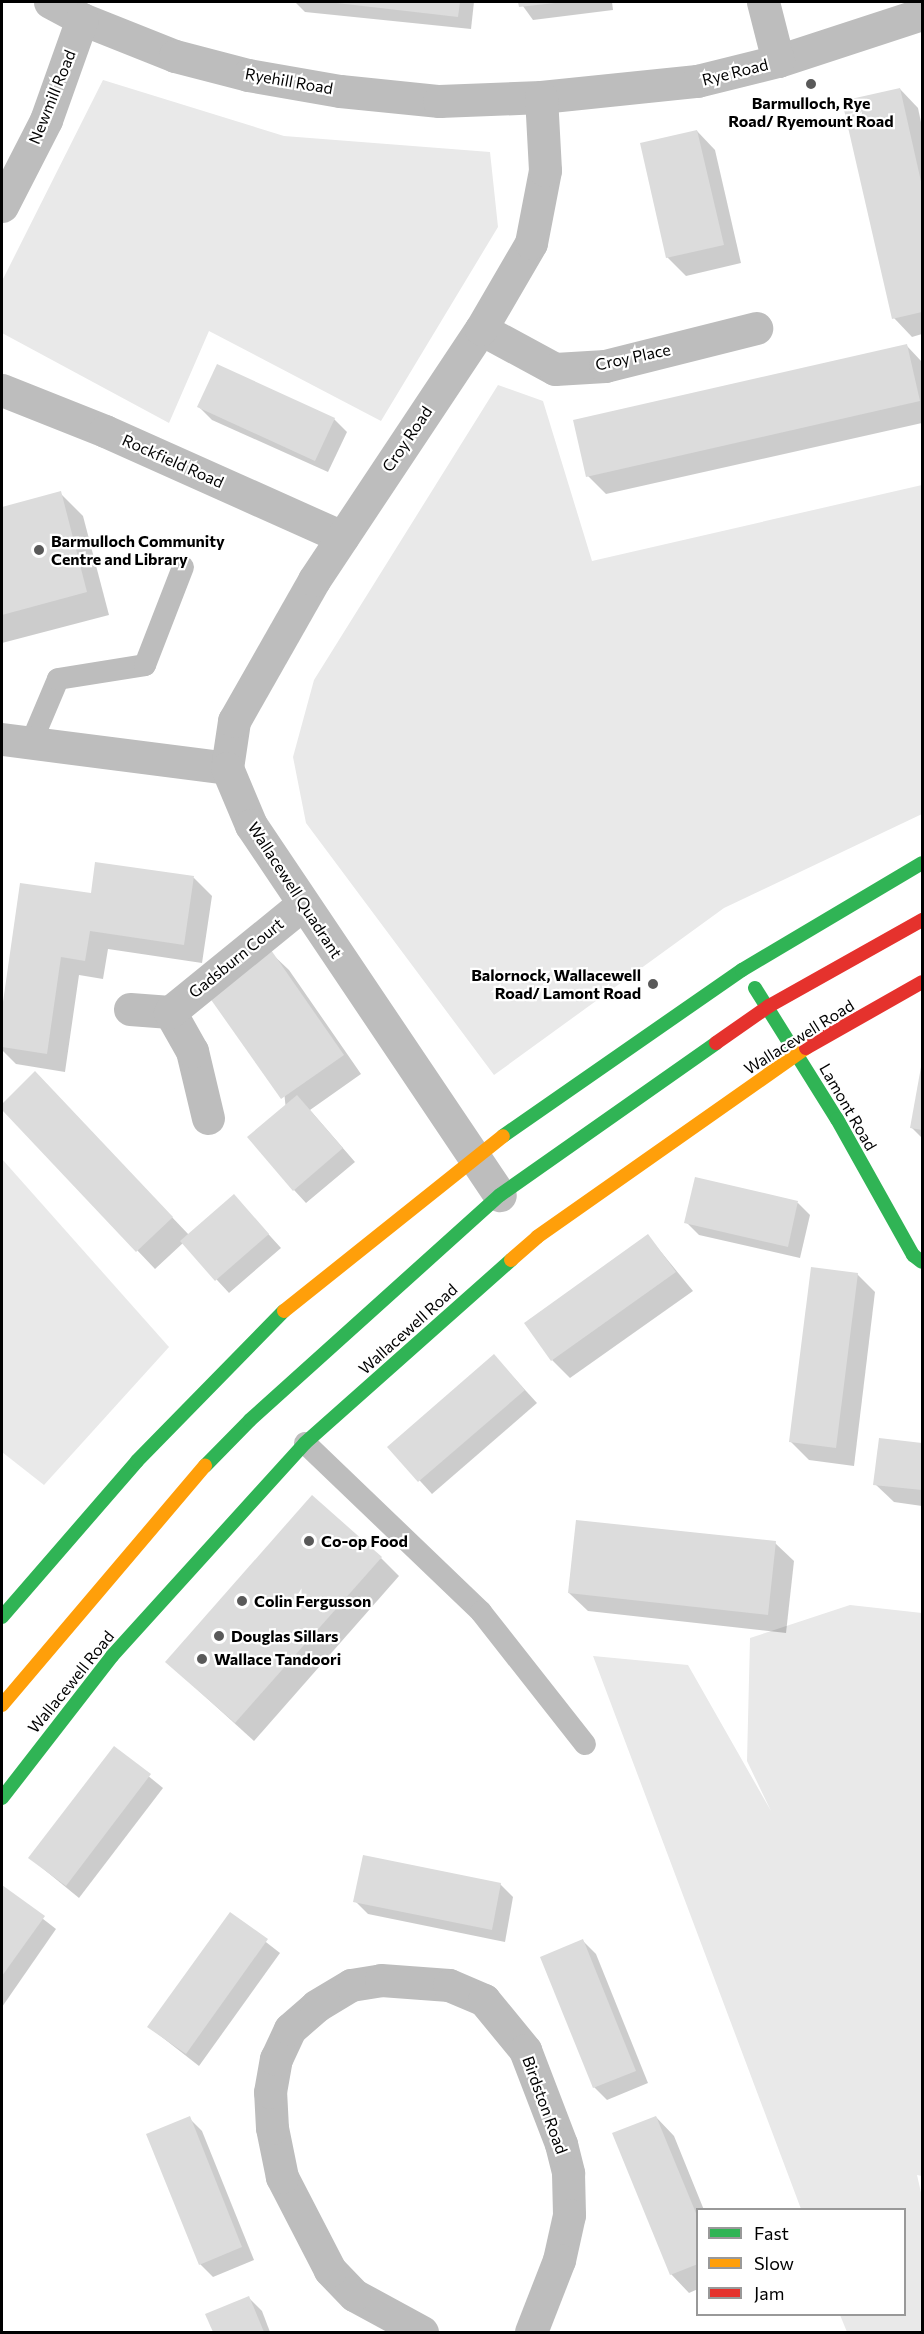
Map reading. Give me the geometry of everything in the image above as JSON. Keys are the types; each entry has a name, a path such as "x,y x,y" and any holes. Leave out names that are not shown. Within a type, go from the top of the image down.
{"street":[{"name":"Ryehill Road","path":"50,2 82,19 175,56 248,75 340,91 439,101 541,97"},
{"path":"763,2 778,61"},
{"name":"Rye Road","path":"541,97 697,81 778,61 922,14"},
{"name":"Newmill Road","path":"2,206 46,120 82,19"},
{"name":"Croy Road","path":"227,768 234,722 342,537 481,329 531,243 545,170 541,97"},
{"name":"Croy Place","path":"481,329 555,369 605,366 756,328"},
{"name":"Rockfield Road","path":"2,390 105,431 342,537"},
{"path":"16,741 227,768"},
{"name":"Wallacewell Quadrant","path":"227,768 251,825 402,1048 471,1158 500,1195"},
{"path":"2,1617 137,1461 280,1314 471,1158 742,970 922,863"},
{"name":"Gadsburn Court","path":"170,1012 303,904"},
{"path":"2,1705 138,1540 241,1428 500,1195 769,1006 922,920"},
{"name":"Lamont Road","path":"742,970 769,1006 919,1256"},
{"name":"Wallacewell Road","path":"2,1798 112,1656 305,1443 537,1237 798,1053 922,982"},
{"path":"130,1009 170,1012 192,1051 208,1118"},
{"name":"Birdston Road","path":"422,2332 354,2295 330,2270 282,2177 272,2128 270,2092 276,2059 290,2030 316,2006 351,1985 381,1980 449,1985 484,2000 525,2050 561,2144 568,2173 569,2204 559,2260 531,2332"}],"lane":[{"path":"16,741 58,679 145,665 183,567"},
{"path":"305,1443 481,1612 585,1744"}],"shaded area":[{"path":"103,80 284,136 490,152 498,227 381,421 209,331 169,423 2,333 2,281"},
{"path":"498,385 543,401 592,561 922,485 922,814 724,908 494,1075 306,823 293,757 314,680"},
{"path":"2,1159 169,1347 44,1485 2,1452"},
{"path":"850,1605 922,1613 922,2176 917,2175 922,2197 922,2332 847,2332 840,2316 906,2316 906,2208 801,2208 593,1656 688,1665 771,1811 747,1761 750,1638"}],"building":[{"path":"328,2 460,2 458,17"},
{"path":"518,2 555,2 555,3 519,7"},
{"path":"900,88 922,186 922,312 892,319 842,101"},
{"path":"697,130 724,245 666,258 640,143"},
{"path":"907,344 920,401 586,477 573,420"},
{"path":"217,364 335,418 315,461 197,407"},
{"name":"Barmulloch Community Centre and Library","path":"61,491 87,592 2,615 2,507"},
{"path":"95,862 194,876 184,945 90,931 85,961 61,957 47,1054 2,1047 2,1009 20,883 91,893"},
{"path":"271,950 344,1055 281,1099 207,994"},
{"path":"922,1067 922,1130 910,1128"},
{"path":"35,1071 173,1217 136,1252 2,1110 2,1104"},
{"path":"297,1095 343,1148 293,1191 247,1137"},
{"path":"695,1177 798,1201 788,1247 684,1223"},
{"path":"234,1194 269,1234 215,1281 180,1241"},
{"path":"648,1234 676,1272 551,1361 524,1323"},
{"path":"811,1267 858,1273 836,1448 789,1442"},
{"path":"494,1354 525,1390 418,1482 387,1447"},
{"path":"879,1438 922,1443 922,1490 873,1485"},
{"path":"312,1495 382,1557 235,1723 165,1662"},
{"path":"576,1520 776,1541 768,1615 568,1593"},
{"path":"114,1746 151,1774 66,1886 28,1858"},
{"path":"363,1855 501,1883 492,1930 353,1902"},
{"path":"2,1885 45,1916 2,1976"},
{"path":"230,1912 268,1939 186,2054 147,2027"},
{"path":"583,1939 636,2071 593,2088 540,1957"},
{"path":"190,2116 242,2247 199,2265 146,2134"},
{"path":"656,2116 696,2213 696,2265 670,2275 612,2133"},
{"path":"249,2296 264,2332 213,2332 205,2314"}],"traffic: fast":[{"path":"503,1136 742,970 922,863"},
{"path":"755,988 837,1119 913,1255 922,1262"},
{"path":"205,1466 250,1420 500,1195 716,1043"},
{"path":"2,1798 112,1656 305,1443 511,1260"},
{"path":"2,1617 137,1461 284,1311"}],"traffic: slow":[{"path":"511,1260 537,1237 806,1048"},
{"path":"284,1311 503,1136"},
{"path":"2,1705 205,1466"}],"traffic: jam":[{"path":"716,1043 769,1006 922,920"},
{"path":"806,1048 922,982"}],"place":[{"name":"Barmulloch, Rye Road/ Ryemount Road","path":"811,84"},
{"name":"Barmulloch Community Centre and Library","path":"39,550"},
{"name":"Balornock, Wallacewell Road/ Lamont Road","path":"653,984"},
{"name":"Co-op Food","path":"309,1541"},
{"name":"Colin Fergusson","path":"242,1601"},
{"name":"Douglas Sillars","path":"219,1636"},
{"name":"Wallace Tandoori","path":"202,1659"}]}
